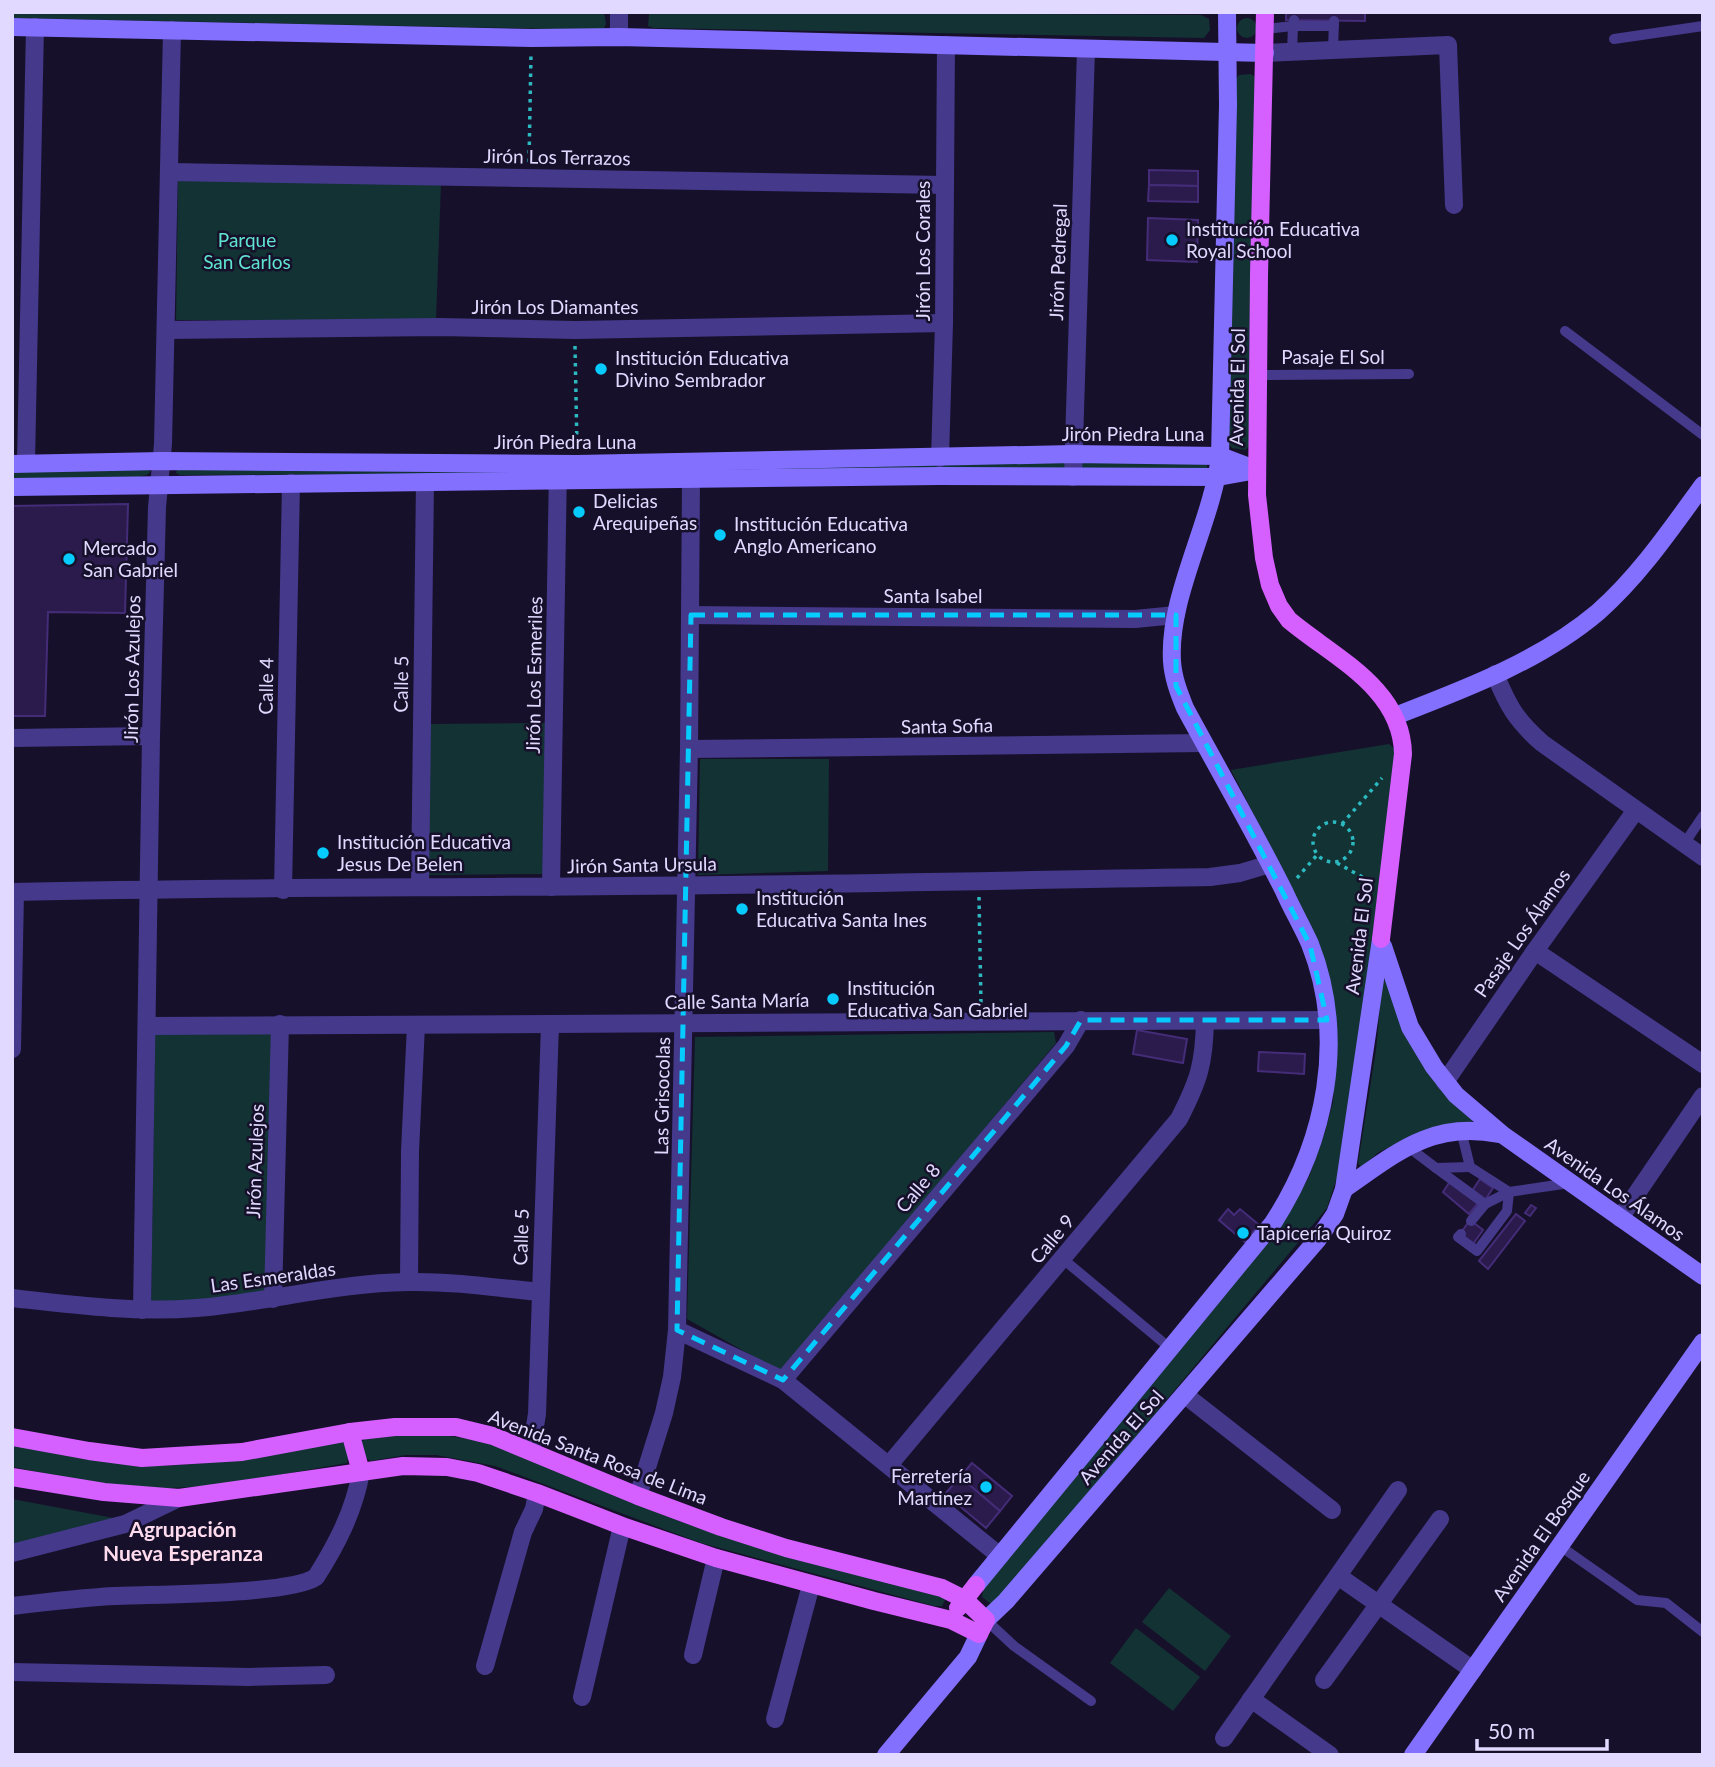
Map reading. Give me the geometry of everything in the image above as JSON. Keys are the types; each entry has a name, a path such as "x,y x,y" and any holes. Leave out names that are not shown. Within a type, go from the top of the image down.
{"main road":[{"name":"Avenida El Sol","path":"951,1620 970,1592 1273,1223 1293,1192 1318,1128 1325,1093 1327,1020 1321,983 1310,945 1176,686 1172,662 1176,615 1217,477 1220,456 1227,12"},
{"name":"Avenida El Sol","path":"886,1755 968,1657 982,1627 1318,1239 1335,1213 1344,1189 1381,939 1403,754 1402,738 1395,716 1378,691 1289,620 1279,606 1270,585 1264,558 1257,470 1265,20"},
{"path":"12,27 532,38 620,37 1265,53"},
{"name":"Jirón Piedra Luna","path":"12,487 425,482 558,473 577,464 1073,454 1220,456 1257,470"},
{"name":"Jirón Piedra Luna","path":"19,463 162,461 558,473 691,480 1217,477 1257,470"},
{"path":"1395,716 1495,674 1576,629 1599,611 1638,571 1703,485"},
{"name":"Avenida Los Álamos","path":"1381,939 1410,1027 1445,1082 1468,1107 1503,1135 1703,1276"},
{"name":"Avenida Los Álamos","path":"1344,1189 1390,1155 1441,1133 1461,1130 1503,1135"},
{"name":"Avenida El Bosque","path":"1413,1755 1703,1342"},
{"name":"Avenida Santa Rosa de Lima","path":"12,1437 142,1458 242,1452 350,1432 395,1427 456,1427 493,1436 531,1450 638,1496 760,1539 942,1588 970,1592 982,1627"},
{"path":"350,1432 361,1472"},
{"path":"12,1477 104,1492 179,1498 415,1465 447,1466 478,1473 537,1493 716,1558 811,1585 982,1627"}],"street":[{"path":"619,12 620,37"},
{"path":"19,463 34,27"},
{"name":"Jirón Los Azulejos","path":"142,1310 151,736 158,485 162,461 166,330 172,30"},
{"name":"Jirón Los Corales","path":"940,458 946,45"},
{"path":"1265,53 1448,45 1454,205"},
{"name":"Jirón Pedregal","path":"1073,477 1086,49"},
{"name":"Jirón Los Terrazos","path":"169,172 944,185"},
{"name":"Jirón Los Diamantes","path":"166,330 440,327 575,330 944,323"},
{"name":"Jirón Los Esmeriles","path":"551,887 558,473"},
{"name":"Las Grisocolas","path":"638,1496 664,1413 672,1377 677,1330 689,749 691,480"},
{"name":"Calle 5","path":"419,887 425,482"},
{"name":"Calle 4","path":"283,890 291,483"},
{"name":"Santa Isabel","path":"691,615 1122,619 1176,615"},
{"path":"1495,674 1509,707 1525,727 1567,762 1703,857"},
{"path":"12,738 151,736"},
{"name":"Santa Sofia","path":"689,749 1204,743"},
{"name":"Pasaje Los Álamos","path":"1445,1082 1636,810"},
{"name":"Jirón Santa Ursula","path":"14,892 149,888 283,890 685,886 1210,877 1240,873 1270,864"},
{"path":"12,1049 14,892"},
{"path":"1535,951 1703,1064"},
{"name":"Calle 8","path":"783,1380 1066,1046 1081,1020"},
{"name":"Calle Santa María","path":"147,1026 1327,1020"},
{"name":"Calle 9","path":"889,1465 1179,1119 1195,1087 1204,1057 1205,1021"},
{"name":"Jirón Azulejos","path":"273,1299 280,1024"},
{"name":"Calle 5","path":"531,1450 537,1414 550,1024"},
{"path":"408,1282 416,1025"},
{"path":"1620,1218 1703,1096"},
{"name":"Las Esmeraldas","path":"12,1297 142,1310 196,1308 358,1286 408,1282 540,1292"},
{"path":"677,1330 783,1380 1000,1556"},
{"path":"1185,1395 1332,1510"},
{"path":"12,1606 110,1596 276,1588 311,1580 316,1577 336,1545 356,1499 361,1472"},
{"path":"1224,1738 1398,1490"},
{"path":"485,1666 523,1532 534,1509 537,1493"},
{"path":"12,1553 124,1524 179,1498"},
{"path":"1324,1680 1440,1519"},
{"path":"582,1697 622,1526"},
{"path":"692,1656 716,1558"},
{"path":"1338,1576 1473,1670"},
{"path":"775,1718 811,1585"},
{"path":"12,1672 249,1677 326,1675"},
{"path":"1251,1699 1330,1755"}],"lane":[{"path":"1265,20 1334,23 1333,50"},
{"path":"1292,52 1293,23"},
{"path":"1614,39 1703,26"},
{"path":"1565,331 1703,435"},
{"name":"Pasaje El Sol","path":"1258,375 1409,374"},
{"path":"1684,844 1703,816"},
{"path":"1461,1130 1470,1167"},
{"path":"1407,1146 1485,1204"},
{"path":"1436,1168 1470,1167 1509,1192"},
{"path":"1471,1221 1485,1204 1509,1192 1570,1183"},
{"path":"1461,1234 1458,1237 1477,1251 1507,1211 1509,1192"},
{"path":"1063,1259 1171,1349"},
{"path":"1560,1546 1637,1600 1666,1603 1703,1632"},
{"path":"982,1627 1014,1646 1091,1701"}],"path":[{"path":"529,178 532,38"},
{"path":"575,330 577,464"},
{"path":"1342,824 1403,754"},
{"path":"1335,862 1347,857 1353,846 1351,833 1342,824 1329,822 1318,829 1313,842 1318,854 1387,891"},
{"path":"1284,893 1318,854"},
{"path":"979,881 982,1021"}],"highlighted area":[{"path":"691,615 1176,615 1176,686 1310,945 1327,1020 1081,1020 1066,1046 783,1380 677,1330"}],"green space":[{"path":"12,12 604,12 606,24 603,30 12,18"},
{"path":"649,14 1201,15 1209,19 1210,30 1204,38 654,28 648,26"},
{"path":"1247,18 1254,21 1257,28 1254,35 1247,38 1240,35 1237,28 1240,21"},
{"path":"1251,74 1258,79 1252,443 1245,450 1232,448 1227,442 1234,82 1239,75"},
{"name":"Parque San Carlos","path":"178,179 441,183 436,320 176,320"},
{"path":"1207,461 1207,471 176,473 177,469"},
{"path":"12,470 151,471 147,475 134,478 12,479"},
{"path":"545,723 544,874 427,875 430,724"},
{"path":"1389,744 1398,752 1361,1030 1337,1177 1327,1208 1000,1599 991,1604 982,1597 984,1586 1282,1224 1309,1177 1325,1132 1333,1102 1337,1040 1331,991 1274,854 1231,770"},
{"path":"700,759 829,759 828,871 698,875"},
{"path":"1385,979 1397,1014 1474,1121 1418,1133 1379,1152 1361,1167 1358,1163"},
{"path":"273,1031 267,1297 151,1307 155,1032"},
{"path":"1054,1032 1056,1043 781,1372 687,1319 695,1037"},
{"path":"415,1434 452,1436 487,1443 522,1454 690,1525 784,1553 942,1593 945,1600 942,1606 934,1606 701,1543 495,1466 436,1455 406,1455 370,1461 363,1455 361,1442 365,1439"},
{"path":"339,1440 346,1445 349,1454 347,1463 249,1480 175,1488 115,1485 12,1467 12,1445 109,1463 150,1466 232,1460"},
{"path":"12,1499 119,1519 12,1544"},
{"path":"1169,1588 1231,1636 1205,1671 1142,1622"},
{"path":"1136,1628 1200,1677 1173,1711 1110,1663"}],"building":[{"path":"1286,12 1365,12 1365,21 1286,20"},
{"path":"1149,170 1198,171 1198,186 1149,185"},
{"path":"1149,185 1198,186 1198,202 1148,201"},
{"name":"Institución Educativa Royal School","path":"1148,218 1198,220 1197,262 1147,260"},
{"name":"Mercado San Gabriel","path":"128,504 125,613 48,612 45,716 12,716 12,506"},
{"path":"1137,1030 1187,1039 1183,1063 1133,1054"},
{"path":"1259,1052 1305,1054 1304,1074 1258,1071"},
{"path":"1480,1179 1493,1188 1485,1200 1472,1191"},
{"path":"1451,1180 1479,1202 1469,1214 1443,1192"},
{"path":"1531,1205 1536,1208 1530,1216 1525,1213"},
{"name":"Tapicería Quiroz","path":"1228,1209 1234,1215 1240,1209 1259,1225 1245,1242 1219,1220"},
{"path":"1516,1214 1525,1221 1488,1269 1479,1261"},
{"path":"1470,1220 1483,1230 1473,1244 1460,1234"},
{"name":"Ferretería Martinez","path":"972,1463 1012,1496 1000,1511 960,1477"},
{"path":"960,1477 1000,1511 986,1528 945,1494"}],"place":[{"name":"Institución Educativa Royal School","path":"1172,240"},
{"name":"Institución Educativa Divino Sembrador","path":"601,369"},
{"name":"Delicias Arequipeñas","path":"579,512"},
{"name":"Institución Educativa Anglo Americano","path":"720,535"},
{"name":"Mercado San Gabriel","path":"69,559"},
{"name":"Institución Educativa Jesus De Belen","path":"323,853"},
{"name":"Institución Educativa Santa Ines","path":"742,909"},
{"name":"Institución Educativa San Gabriel","path":"833,999"},
{"name":"Tapicería Quiroz","path":"1243,1233"},
{"name":"Ferretería Martinez","path":"986,1487"}],"district":[{"name":"Agrupación Nueva Esperanza","path":"183,1542"}]}
